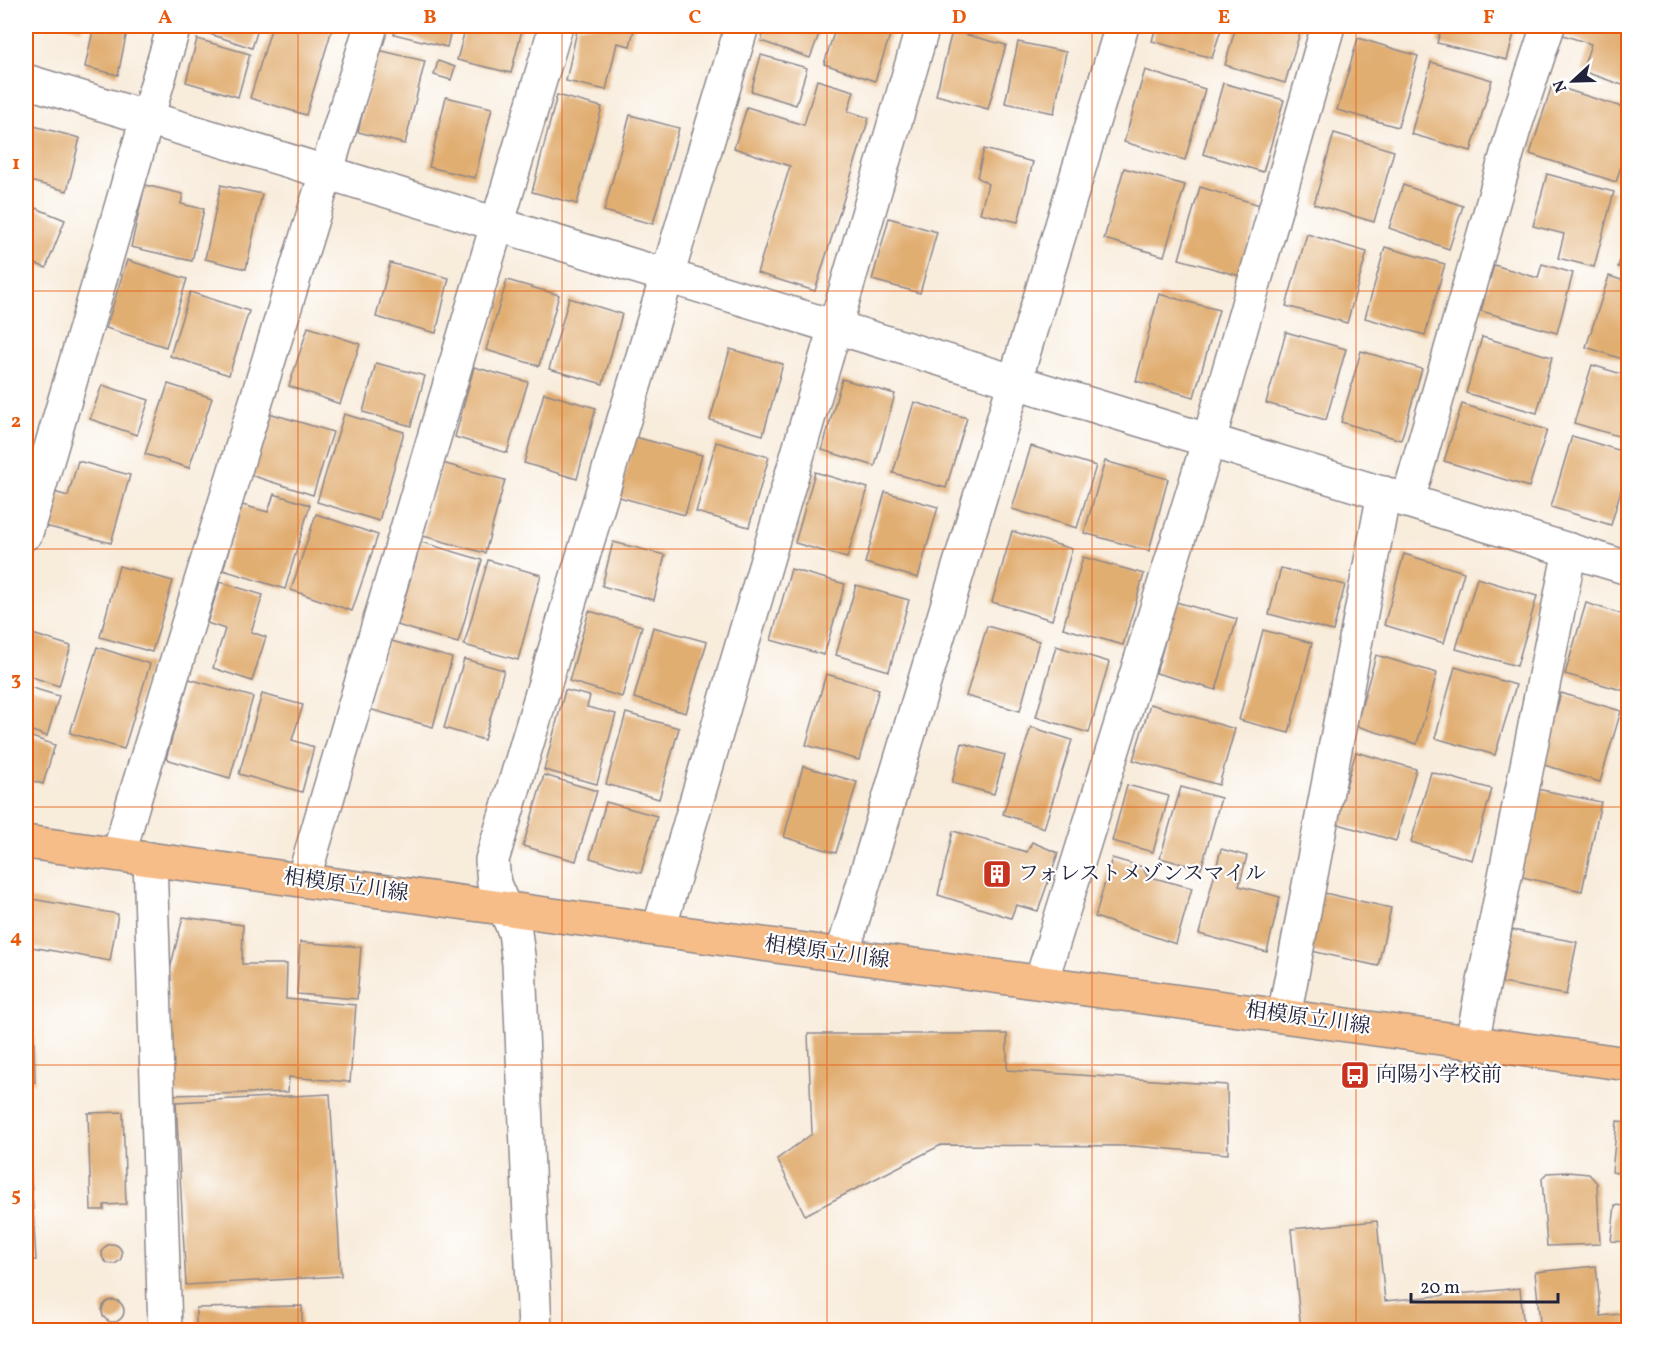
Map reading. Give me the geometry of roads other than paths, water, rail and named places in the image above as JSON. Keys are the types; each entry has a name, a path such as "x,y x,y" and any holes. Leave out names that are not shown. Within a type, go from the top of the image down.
{"main road":[{"name":"相模原立川線","path":"26,842 1629,1064"}],"street":[{"path":"26,533 174,26"},
{"path":"165,1330 132,807 371,26"},
{"path":"303,880 556,26"},
{"path":"535,1330 519,964 515,932 494,884 492,860 741,26"},
{"path":"659,929 922,26"},
{"path":"842,955 1122,26"},
{"path":"1041,982 1209,440 1328,26"},
{"path":"1284,1016 1396,496 1548,26"},
{"path":"26,81 1629,568"},
{"path":"1472,1042 1570,550"}],"place":[{"name":"フォレストメゾンスマイル","path":"997,874"},
{"name":"向陽小学校前","path":"1355,1075"}]}
